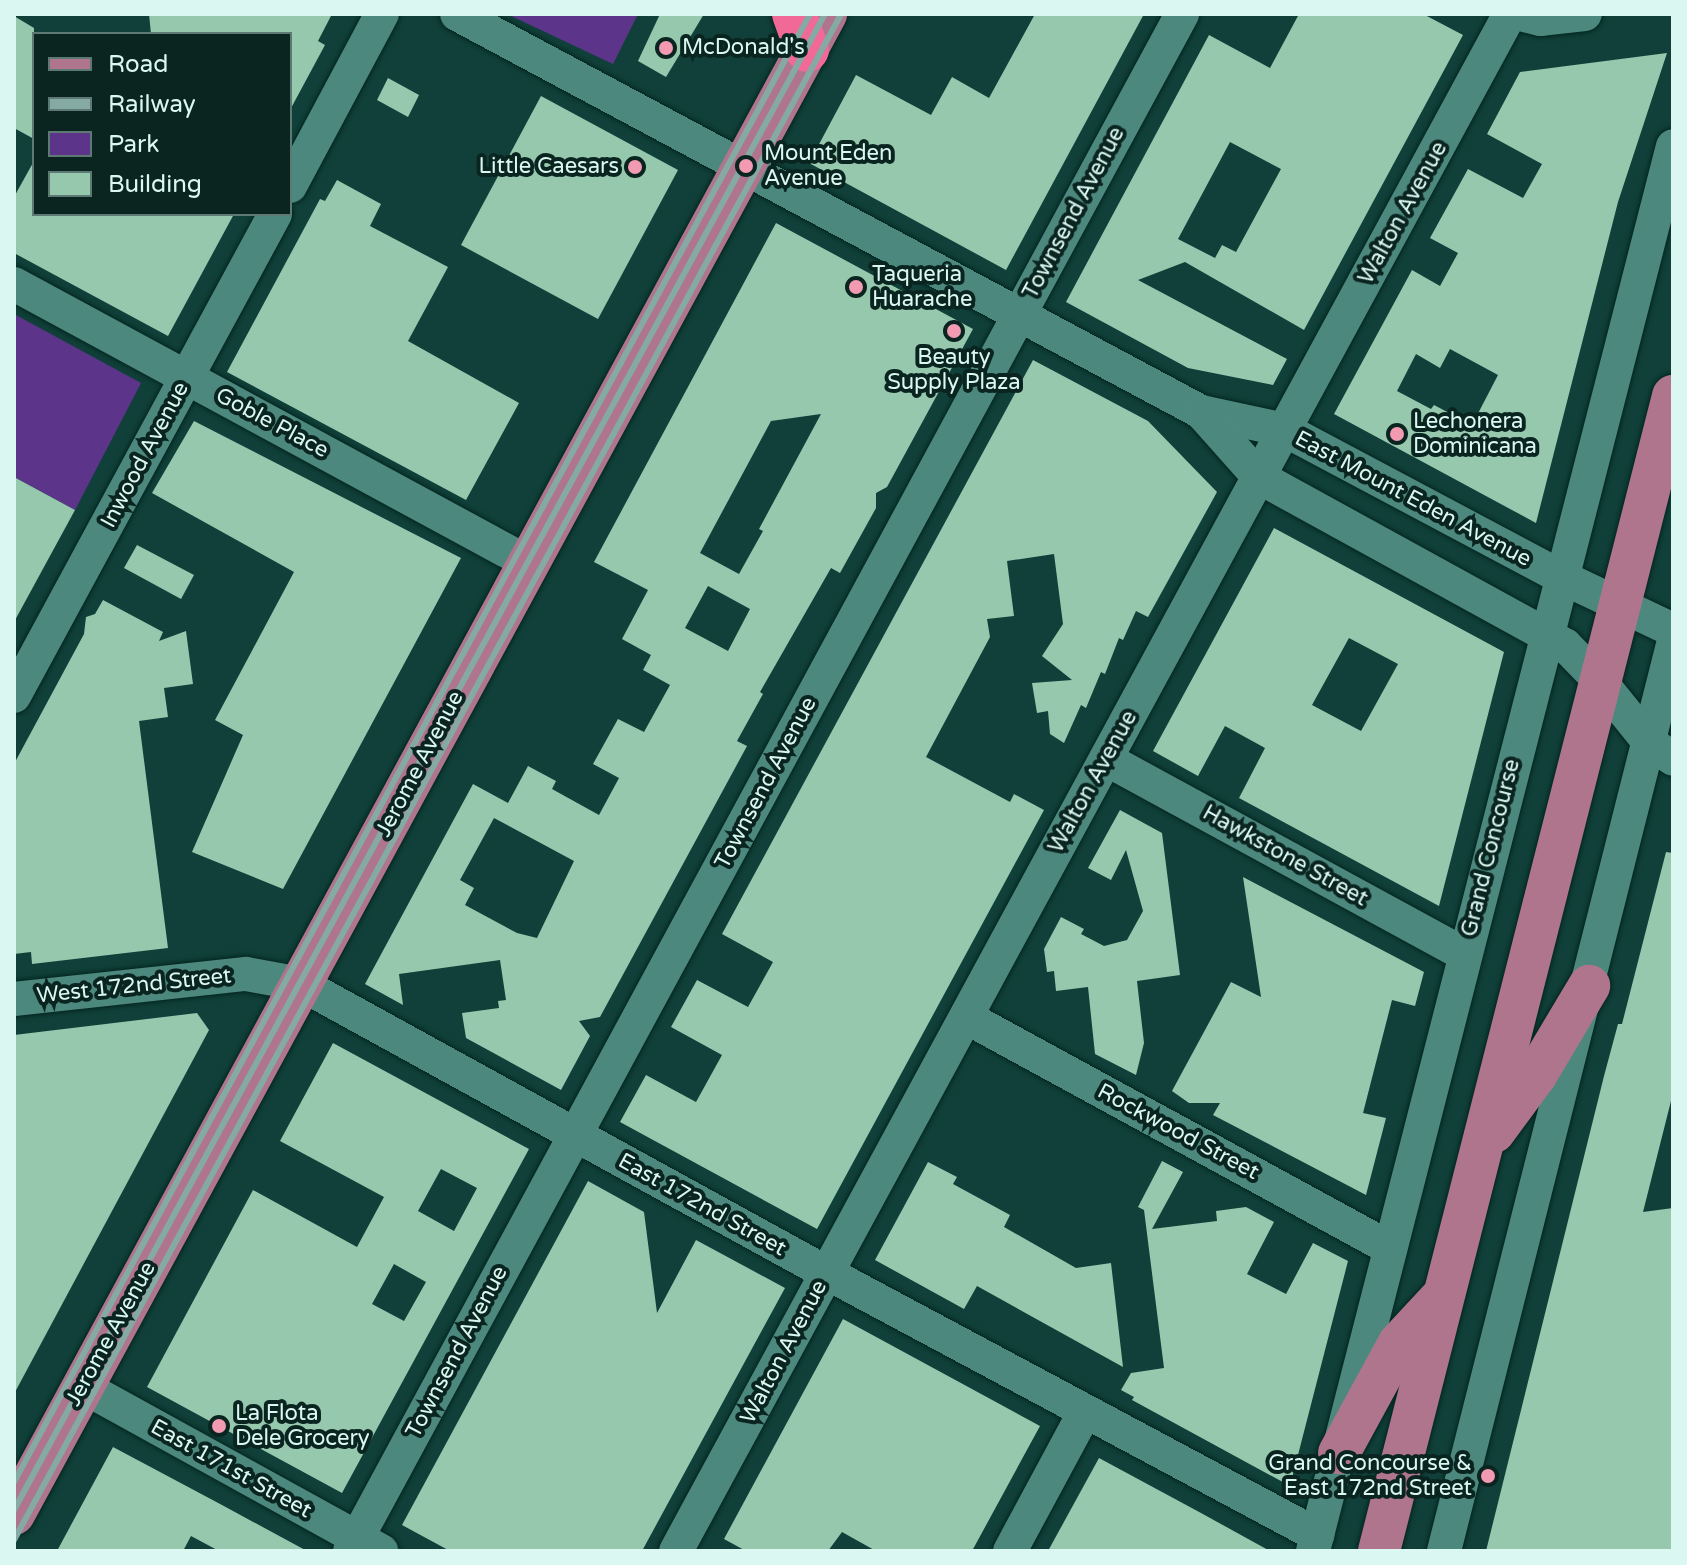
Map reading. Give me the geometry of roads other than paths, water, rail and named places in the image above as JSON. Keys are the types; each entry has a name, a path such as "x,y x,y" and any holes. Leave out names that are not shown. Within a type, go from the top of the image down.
{"main road":[{"name":"Jerome Avenue","path":"14,1514 744,166 809,26"},
{"path":"1379,1551 1673,396"},
{"path":"1481,1149 1536,1075 1589,986"},
{"path":"1339,1453 1399,1343 1444,1295"}],"street":[{"path":"292,182 382,14"},
{"name":"East Mount Eden Avenue","path":"457,14 1201,412 1285,430 1561,577 1673,630"},
{"name":"Townsend Avenue","path":"362,1547 575,1135 1182,14"},
{"name":"Walton Avenue","path":"676,1551 1510,14"},
{"path":"1520,14 1540,19 1585,14"},
{"name":"Grand Concourse","path":"1315,1543 1673,146"},
{"name":"Inwood Avenue","path":"14,696 274,216"},
{"name":"Goble Place","path":"14,284 529,563"},
{"name":"East Mount Eden Avenue","path":"1201,412 1259,477 1547,633"},
{"path":"1547,633 1573,652 1661,750"},
{"path":"1444,1551 1589,986 1661,750 1673,645"},
{"name":"Hawkstone Street","path":"1106,759 1464,954"},
{"name":"West 172nd Street","path":"14,999 246,974 301,984"},
{"name":"East 172nd Street","path":"301,984 1085,1412 1315,1543"},
{"name":"Rockwood Street","path":"966,1017 1390,1248"},
{"name":"East 171st Street","path":"82,1386 362,1547"},
{"path":"1010,1551 1085,1412"}],"railway":[{"path":"14,1482 810,14"},
{"path":"14,1510 825,14"},
{"path":"14,1540 841,14"}],"place":[{"name":"McDonald's","path":"666,48"},
{"name":"Mount Eden Avenue","path":"746,166"},
{"name":"Little Caesars","path":"635,167"},
{"name":"Taqueria Huarache","path":"856,287"},
{"name":"Beauty Supply Plaza","path":"954,331"},
{"name":"Lechonera Dominicana","path":"1397,434"},
{"name":"La Flota Dele Grocery","path":"219,1426"},
{"name":"Grand Concourse & East 172nd Street","path":"1488,1476"}]}
